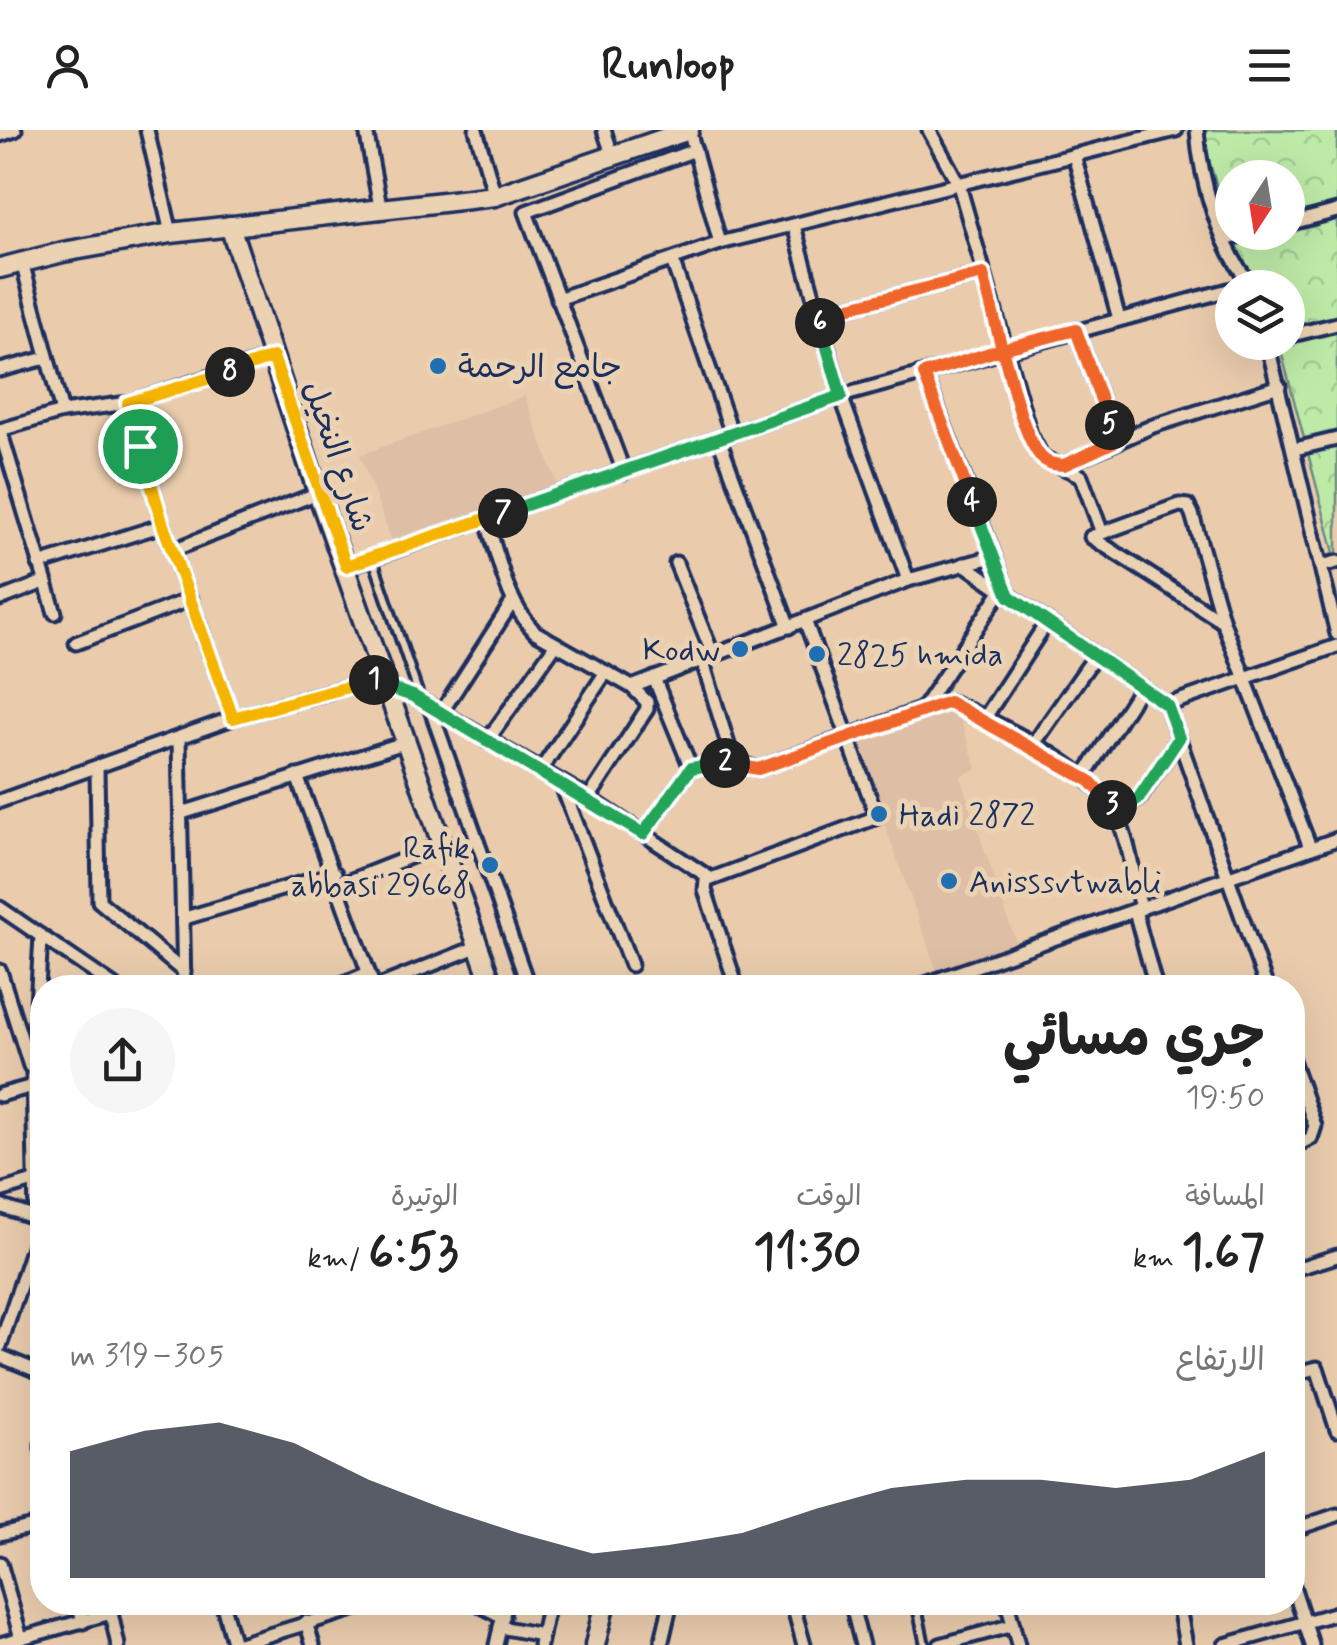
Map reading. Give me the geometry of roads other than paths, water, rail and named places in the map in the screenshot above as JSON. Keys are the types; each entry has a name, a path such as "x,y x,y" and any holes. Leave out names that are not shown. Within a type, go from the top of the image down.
{"main road":[{"path":"0,268 171,233 382,212 495,196 689,130"},
{"name":"شارع النخيل","path":"230,226 318,493 489,975"},
{"path":"595,1645 602,1615"}],"street":[{"path":"0,135 15,130"},
{"path":"147,130 171,233"},
{"path":"366,130 382,212"},
{"path":"476,130 495,196"},
{"path":"604,130 613,157"},
{"path":"689,130 720,243"},
{"path":"928,130 959,184 1002,349 1042,458 1064,465 1084,481 1102,533"},
{"path":"558,299 720,243 1176,130"},
{"path":"1197,130 1199,158 1215,210"},
{"path":"526,212 696,150"},
{"path":"1074,155 1119,319"},
{"path":"520,189 624,472"},
{"path":"1305,219 1337,211"},
{"path":"794,226 841,396 908,580"},
{"path":"672,260 789,627"},
{"path":"22,262 62,412"},
{"path":"818,315 983,274"},
{"path":"346,566 841,396 1002,349 1215,294"},
{"path":"1305,332 1337,324"},
{"path":"1076,330 1116,441"},
{"path":"55,613 0,430 62,412 128,403 273,357"},
{"path":"0,370 46,358"},
{"path":"1272,360 1337,634"},
{"path":"924,374 1005,594"},
{"path":"1064,465 1116,441 1279,386"},
{"path":"128,403 163,525 233,718"},
{"path":"1294,449 1337,440"},
{"path":"173,550 318,493"},
{"path":"1223,622 1091,537 1180,505 1188,506 1223,622 1310,848"},
{"path":"486,519 513,601 536,632 632,687 647,702 647,709 589,798"},
{"path":"39,564 163,525"},
{"path":"632,687 806,623 908,580 992,557"},
{"path":"1321,566 1337,562"},
{"path":"676,563 707,657 733,761"},
{"path":"964,564 1167,705 1264,975"},
{"path":"0,599 44,582"},
{"path":"922,709 1005,594"},
{"path":"76,643 190,599"},
{"path":"431,707 513,601"},
{"path":"984,720 1048,622"},
{"path":"733,975 704,890 710,878 875,821 877,815 806,623"},
{"path":"487,741 556,644"},
{"path":"1167,705 1337,646"},
{"path":"1033,745 1095,656"},
{"path":"541,770 606,672"},
{"path":"654,678 691,768"},
{"path":"0,801 233,718 387,682 589,798 710,878"},
{"path":"1084,776 1141,688"},
{"path":"643,834 691,768 733,761 758,769 949,702 1033,745 1104,792 1114,810 1153,975"},
{"path":"431,707 524,975"},
{"path":"1114,810 1138,799 1179,738"},
{"path":"179,739 184,972"},
{"path":"182,813 408,742"},
{"path":"97,767 99,901 184,972"},
{"path":"297,776 337,879 368,973 363,975"},
{"path":"560,783 631,965"},
{"path":"961,975 1337,839"},
{"path":"185,918 337,879 443,844"},
{"path":"0,908 99,975"},
{"path":"39,975 41,936"},
{"path":"406,975 479,946"},
{"path":"0,970 30,1070"},
{"path":"0,1095 30,1081"},
{"path":"1305,1096 1316,1126 1312,1138 1305,1142"},
{"path":"0,1191 30,1182"},
{"path":"0,1206 30,1216"},
{"path":"0,1346 30,1256"},
{"path":"1305,1266 1337,1256"},
{"path":"0,1356 30,1368"},
{"path":"1305,1369 1319,1371 1337,1430"},
{"path":"1305,1526 1337,1515"},
{"path":"0,1534 30,1527"},
{"path":"0,1563 21,1638"},
{"path":"1225,1645 1337,1613"},
{"path":"81,1615 83,1622"},
{"path":"0,1644 98,1615"},
{"path":"113,1615 118,1645"},
{"path":"226,1615 235,1645 328,1615"},
{"path":"492,1615 541,1640 547,1615"},
{"path":"496,1645 503,1615"},
{"path":"662,1645 668,1615"},
{"path":"796,1615 804,1645"},
{"path":"854,1615 862,1645"},
{"path":"1011,1615 1018,1645"},
{"path":"1180,1615 1186,1645"},
{"path":"1302,1615 1312,1645"},
{"path":"306,1622 313,1645"},
{"path":"940,1645 1013,1624"}],"lane":[{"path":"373,557 431,707"},
{"path":"919,1615 925,1645"}],"place":[{"name":"جامع الرحمة","path":"438,366"},
{"name":"Kodw","path":"740,649"},
{"name":"2825 hmida","path":"817,654"},
{"name":"Hadi 2872","path":"879,814"},
{"name":"Rafik abbasi 29668","path":"490,865"},
{"name":"Anisssvtwabli","path":"949,881"}]}
